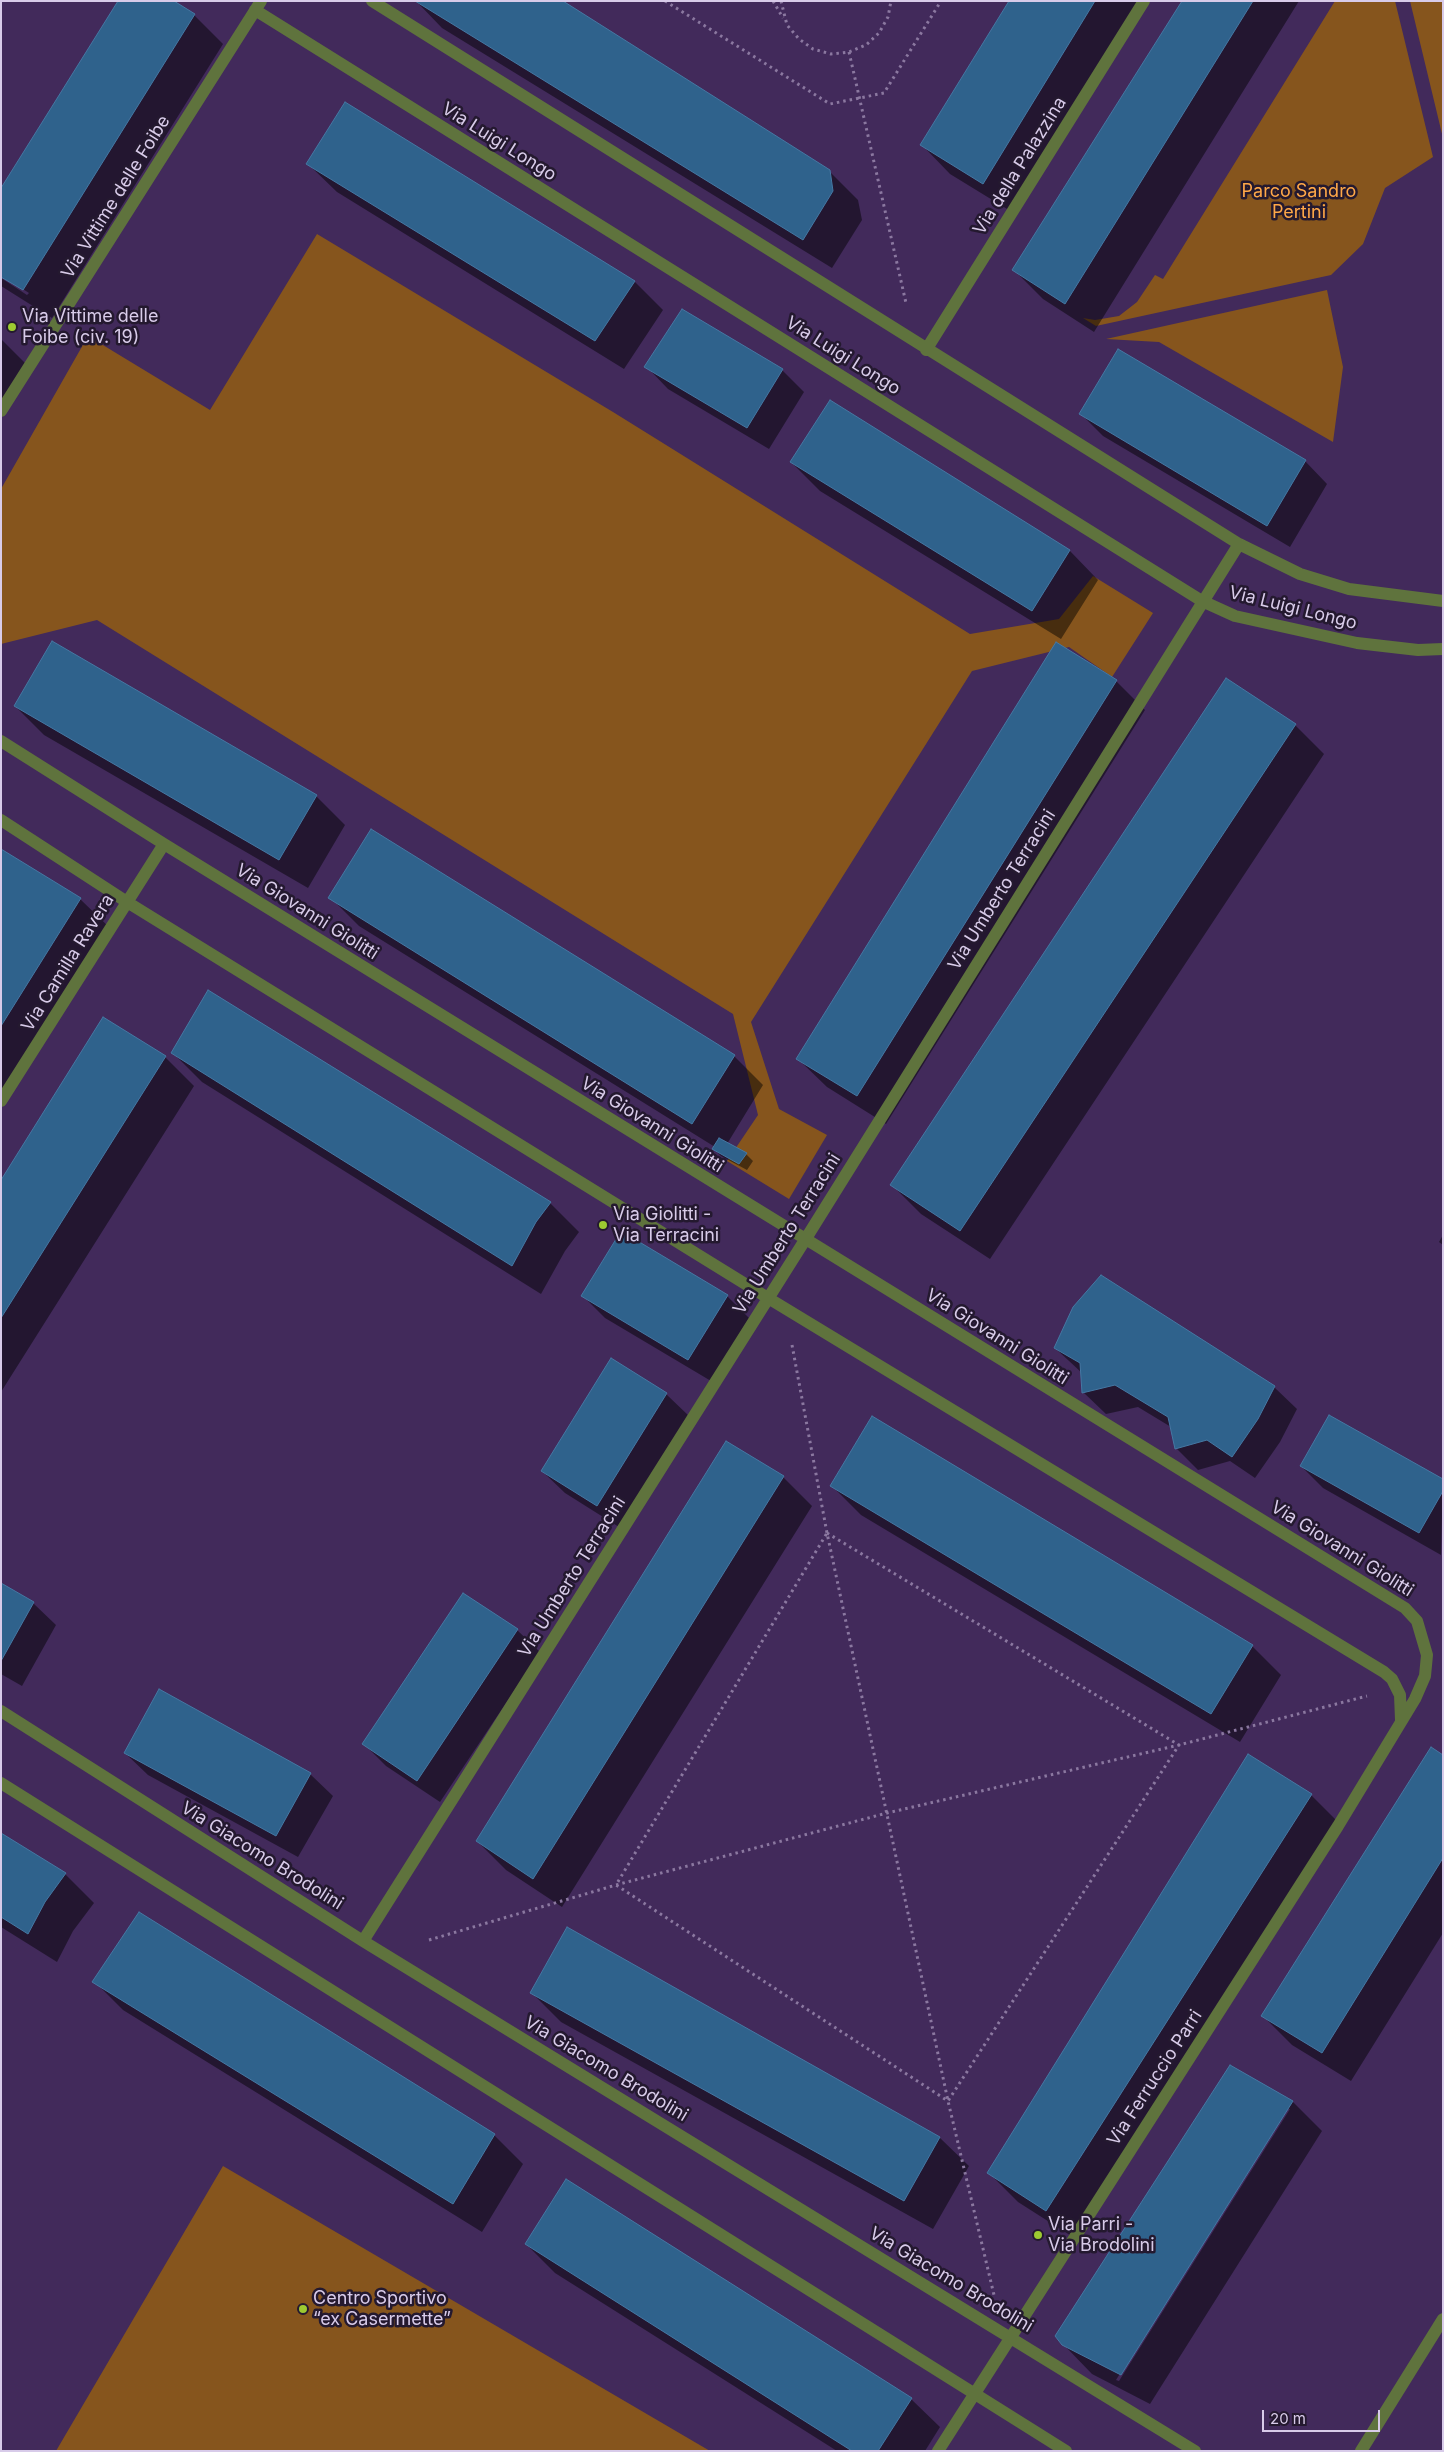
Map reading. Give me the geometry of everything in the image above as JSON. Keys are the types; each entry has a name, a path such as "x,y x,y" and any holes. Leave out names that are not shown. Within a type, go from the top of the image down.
{"street":[{"name":"Via Luigi Longo","path":"372,1 926,350 1239,544 1300,574 1349,589 1443,601"},
{"name":"Via della Palazzina","path":"926,350 1144,1"},
{"name":"Via Luigi Longo","path":"258,6 1202,601 1235,616 1357,643 1418,650 1443,649"},
{"name":"Via Vittime delle Foibe","path":"1,411 258,6"},
{"name":"Via Umberto Terracini","path":"363,1941 805,1240 1239,544"},
{"name":"Via Giovanni Giolitti","path":"1,741 164,844 1404,1608 1417,1621 1422,1632 1427,1660 1422,1687 1401,1724"},
{"path":"1,820 128,902 768,1298 1384,1672 1392,1679 1400,1695 1401,1724"},
{"name":"Via Camilla Ravera","path":"1,1101 164,844"},
{"name":"Via Giacomo Brodolini","path":"1,1711 363,1941 1195,2451"},
{"name":"Via Ferruccio Parri","path":"938,2451 1338,1826 1401,1724"},
{"path":"1,1783 1066,2451"},
{"path":"1361,2451 1443,2319"}],"path":[{"path":"665,1 830,104 884,93 941,1"},
{"path":"773,1 798,39 814,49 831,54 850,52 866,45 880,33 888,17 891,1"},
{"path":"782,1 787,25"},
{"path":"850,52 906,305"},
{"path":"792,1345 827,1533 948,2101 994,2295"},
{"path":"827,1533 1179,1745"},
{"path":"616,1885 827,1533"},
{"path":"429,1940 616,1885 887,1813 1179,1745 1368,1696"},
{"path":"948,2101 1179,1745"},
{"path":"616,1885 948,2101"}],"green space":[{"name":"Parco Sandro Pertini","path":"1335,1 1395,1 1433,157 1385,188 1363,244 1331,275 1096,326 1083,318 1095,320 1119,316 1137,302 1155,275 1163,279"},
{"path":"1410,1 1443,1 1443,138"},
{"path":"317,234 613,412 970,634 1059,619 1093,576 1153,613 1112,677 1069,647 972,671 751,1022 779,1109 827,1135 789,1199 727,1161 758,1115 733,1014 97,620 1,644 1,489 88,336 210,410"},
{"path":"1327,290 1343,367 1333,442 1159,342 1106,339"},
{"name":"Centro Sportivo “ex Casermette”","path":"223,2166 710,2451 56,2451"}],"building":[{"path":"118,1 174,1 195,14 23,290 1,277 1,188"},
{"path":"415,1 563,1 830,170 833,191 803,240"},
{"path":"1009,1 1095,1 983,184 920,145"},
{"path":"1182,1 1253,1 1065,304 1012,270"},
{"path":"345,102 635,281 595,341 306,164"},
{"path":"682,309 783,369 747,428 644,367"},
{"path":"1118,349 1306,460 1267,526 1079,414"},
{"path":"830,400 1070,550 1032,611 790,462"},
{"path":"52,641 317,795 279,860 14,706"},
{"path":"1056,642 1117,680 857,1096 796,1059"},
{"path":"1226,678 1296,724 960,1231 890,1185"},
{"path":"371,829 735,1055 692,1124 328,898"},
{"path":"1,849 81,898 1,1026"},
{"path":"208,990 551,1202 536,1222 512,1266 171,1053"},
{"path":"103,1017 166,1056 1,1318 1,1180"},
{"path":"719,1138 747,1153 739,1164 712,1149"},
{"path":"621,1231 728,1295 688,1360 581,1296"},
{"path":"1101,1275 1275,1386 1258,1419 1232,1457 1207,1440 1175,1449 1168,1417 1115,1385 1082,1393 1080,1363 1054,1348 1073,1307"},
{"path":"611,1358 667,1393 597,1506 541,1471"},
{"path":"1329,1415 1443,1479 1443,1491 1419,1533 1300,1466"},
{"path":"872,1416 1253,1645 1211,1714 830,1486"},
{"path":"726,1441 784,1476 533,1879 476,1841"},
{"path":"1,1583 34,1602 1,1661"},
{"path":"463,1593 518,1629 417,1781 362,1744"},
{"path":"159,1689 311,1773 276,1836 124,1753"},
{"path":"1431,1747 1443,1755 1443,1858 1322,2053 1261,2016"},
{"path":"1248,1754 1312,1794 1046,2211 987,2173"},
{"path":"1,1833 66,1873 45,1902 28,1934 1,1917"},
{"path":"139,1912 495,2134 453,2204 92,1982"},
{"path":"567,1927 940,2137 904,2201 530,1993"},
{"path":"1230,2065 1293,2101 1121,2375 1062,2345 1055,2336"},
{"path":"566,2179 912,2398 878,2451 852,2451 525,2244"}],"place":[{"name":"Via Vittime delle Foibe (civ. 19)","path":"12,327"},
{"name":"Via Giolitti - Via Terracini","path":"603,1225"},
{"name":"Via Parri - Via Brodolini","path":"1038,2235"},
{"name":"Centro Sportivo “ex Casermette”","path":"303,2309"}]}
